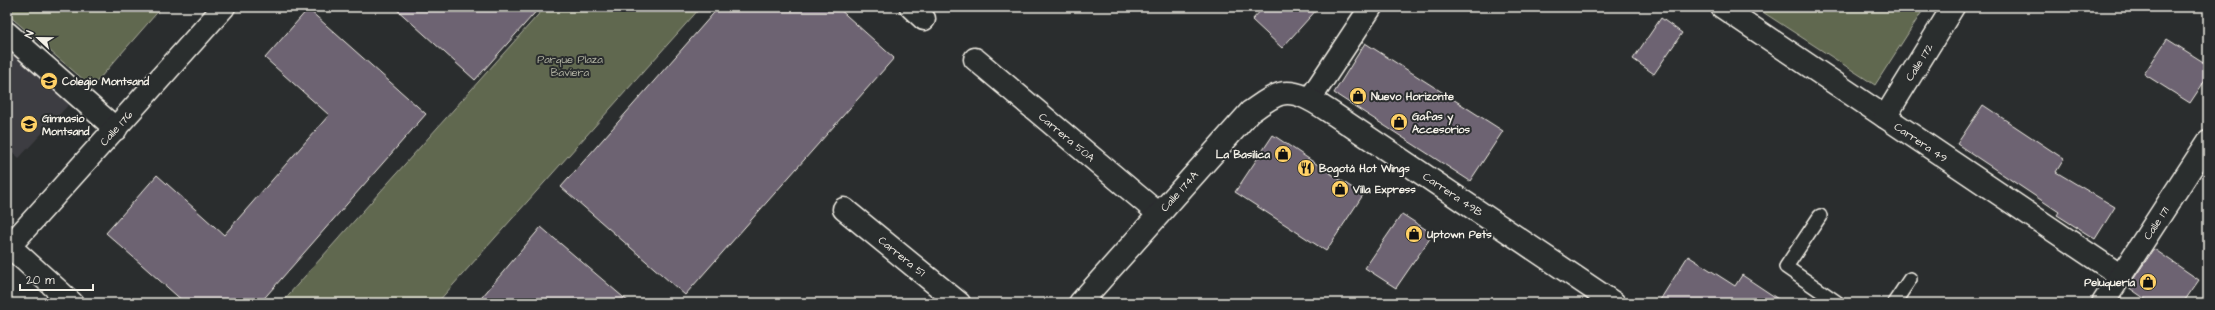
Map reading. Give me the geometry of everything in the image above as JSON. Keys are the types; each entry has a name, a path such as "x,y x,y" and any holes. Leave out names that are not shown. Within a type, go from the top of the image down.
{"street":[{"name":"Calle 176","path":"8,246 116,129 224,7"},
{"path":"1310,99 1372,7"},
{"name":"Calle 172","path":"1885,117 1953,7"},
{"name":"Carrera 49","path":"1726,8 2121,276"},
{"path":"7,32 116,129"},
{"name":"Carrera 50A","path":"975,59 1159,214"},
{"name":"Carrera 49B","path":"1288,93 1310,99 1537,257 1614,303"},
{"name":"Calle 174A","path":"1080,303 1250,112 1279,94 1288,93"},
{"name":"Calle 171","path":"2104,303 2121,276 2167,215 2208,142"},
{"name":"Carrera 51","path":"844,209 959,303"},
{"path":"8,246 72,303"}],"lane":[{"path":"1820,216 1786,267 1838,303"},
{"path":"1894,303 1910,279"}],"shaded area":[{"name":"Gimnasio Montsand","path":"17,52 72,101 19,158 7,147 7,64"}],"green space":[{"path":"7,7 162,7 92,87 7,14"},
{"name":"Parque Plaza Baviera","path":"545,7 701,7 437,303 281,303"},
{"path":"1755,7 1925,7 1875,85"}],"building":[{"path":"394,7 540,7 475,80"},
{"path":"719,7 837,7 894,58 685,295 561,187"},
{"path":"1264,7 1319,7 1282,48 1252,20"},
{"path":"308,9 426,114 260,303 185,303 106,233 157,175 224,235 329,115 265,58"},
{"path":"1661,18 1682,33 1654,74 1633,59"},
{"path":"2167,39 2208,65 2208,76 2190,103 2144,74"},
{"path":"1365,43 1503,131 1470,181 1334,93"},
{"path":"1983,105 2064,159 2056,172 2115,207 2095,239 2057,215 2059,212 1957,144"},
{"path":"1273,135 1363,195 1326,251 1235,192"},
{"path":"1402,214 1433,234 1396,288 1365,268"},
{"path":"541,227 630,303 477,303"},
{"path":"2154,249 2199,280 2183,303 2151,303 2128,287"},
{"path":"1688,256 1735,286 1742,275 1784,303 1658,303"}],"place":[{"name":"Colegio Montsand","path":"49,81"},
{"name":"Nuevo Horizonte","path":"1358,96"},
{"name":"Gafas y Accesorios","path":"1399,122"},
{"name":"Gimnasio Montsand","path":"29,124"},
{"name":"La Basilica","path":"1283,154"},
{"name":"Bogotá Hot Wings","path":"1306,168"},
{"name":"Villa Express","path":"1340,189"},
{"name":"Uptown Pets","path":"1414,234"},
{"name":"Peluquería","path":"2148,282"}]}
